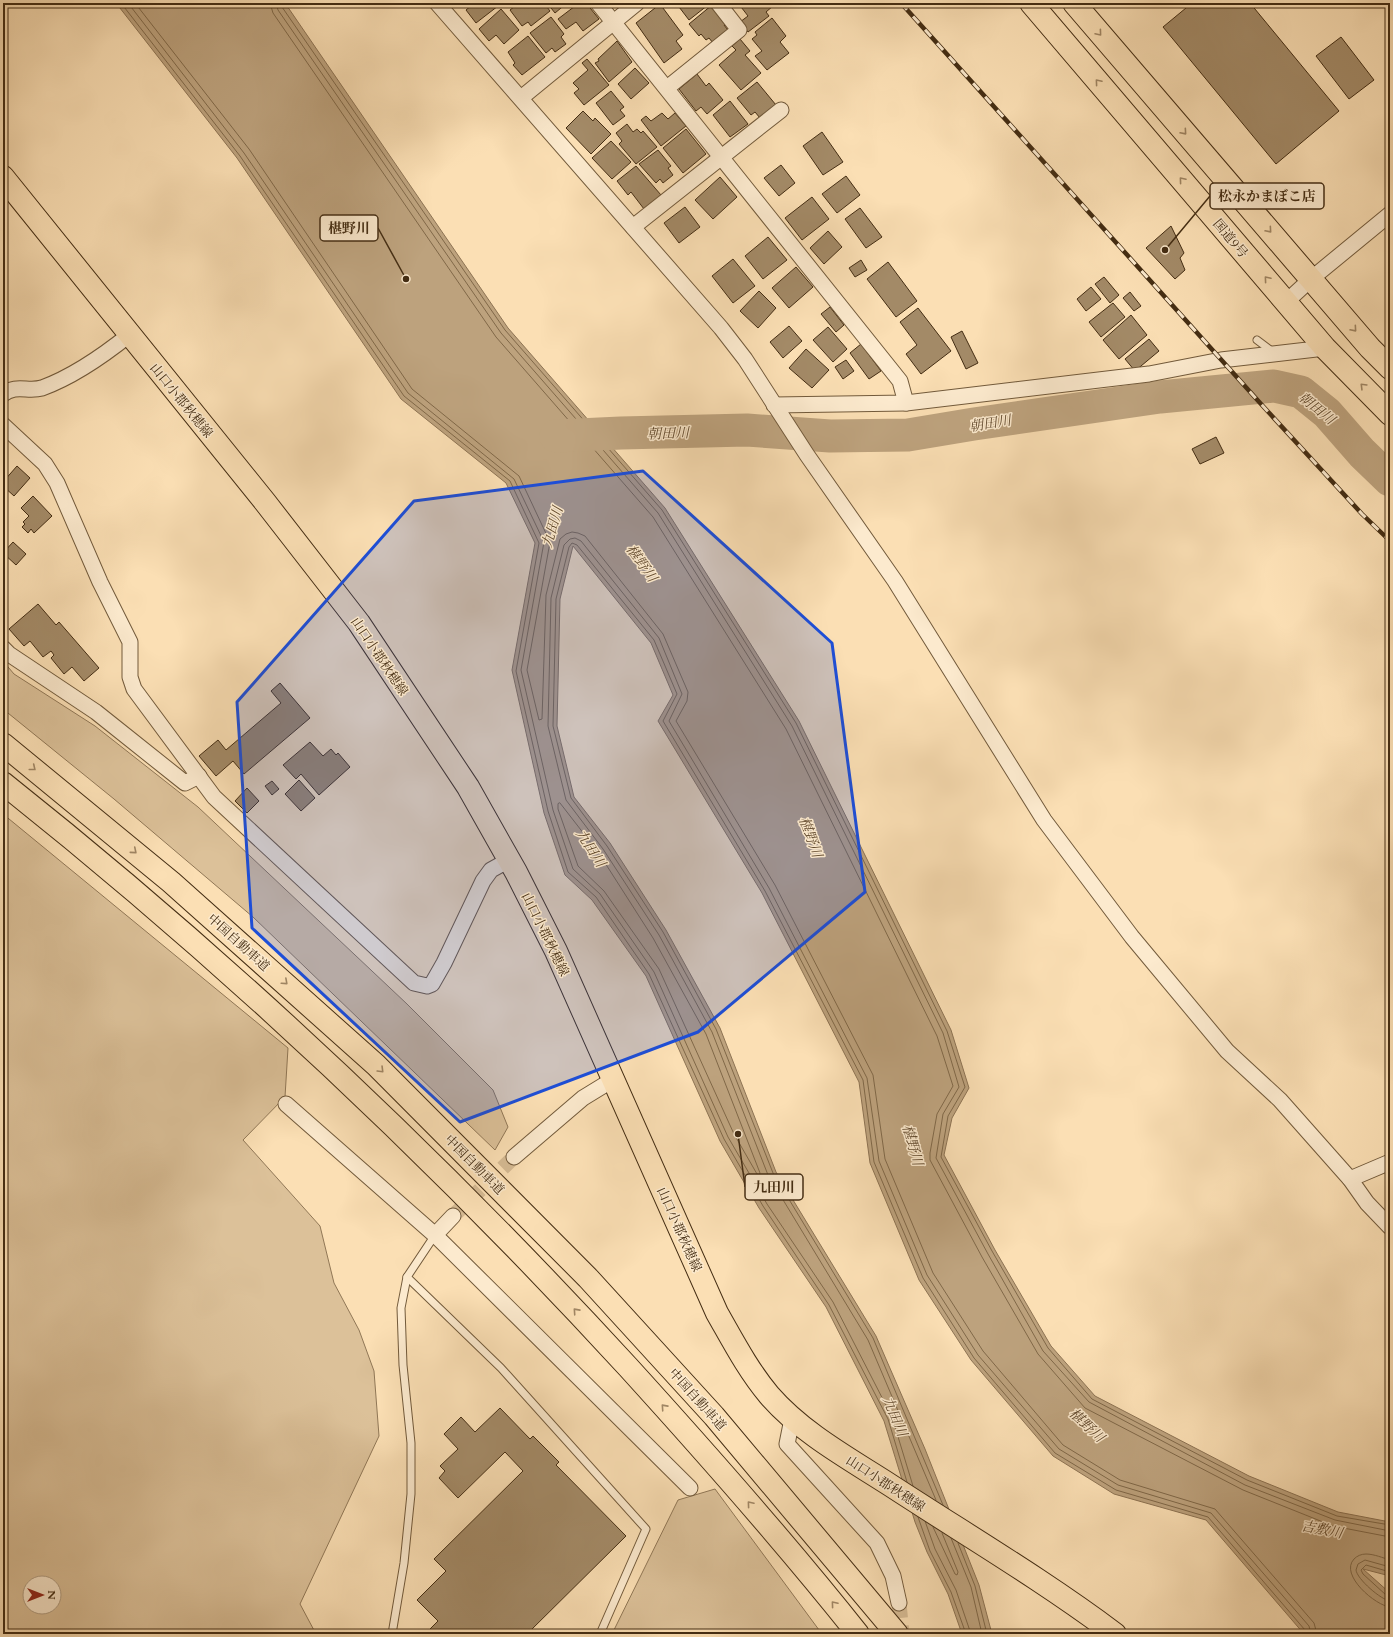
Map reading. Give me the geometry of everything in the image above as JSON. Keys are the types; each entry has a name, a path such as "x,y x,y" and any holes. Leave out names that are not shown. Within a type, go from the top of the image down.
{"main road":[{"name":"国道9号","path":"1031,3 1325,348 1390,414"},
{"path":"1074,3 1311,279 1390,368"},
{"name":"山口小郡秋穂線","path":"3,177 265,502 359,623 468,787 509,860 556,951 717,1313 743,1360 769,1394 792,1419 831,1447 1023,1571 1115,1634"},
{"name":"中国自動車道","path":"3,744 171,882 376,1065 588,1278 714,1416 897,1634"},
{"path":"3,783 160,911 349,1082 433,1163 563,1297 711,1458 858,1634"}],"street":[{"path":"437,3 721,328 745,359 807,455 895,580 1054,832 1132,937 1227,1051 1280,1100 1350,1179 1367,1203 1390,1227"},
{"path":"598,3 900,381 906,403"},
{"path":"521,98 636,3"},
{"path":"667,88 739,30 718,3"},
{"path":"633,227 781,110"},
{"path":"1286,302 1311,279 1390,214"},
{"path":"3,394 10,389 40,388 101,357 129,335"},
{"path":"778,410 906,403 1149,374 1221,360 1325,348"},
{"path":"3,425 45,464 57,483 100,582 130,642 130,677 134,689 214,797 414,983 427,986 432,984 444,963 482,881 491,870 509,860"},
{"path":"3,648 9,654 96,712 185,783 199,776"},
{"path":"514,1157 583,1098 614,1079"},
{"path":"286,1104 435,1235 690,1488"},
{"path":"1350,1179 1390,1162"},
{"path":"435,1235 453,1216"},
{"path":"792,1419 787,1444 877,1543 892,1576 899,1603"}],"lane":[{"path":"1257,340 1275,354"},
{"path":"392,1634 404,1563 411,1494 411,1443 403,1364 401,1308 407,1277 435,1235"},
{"path":"407,1277 501,1368 646,1529 600,1634"}],"highlighted area":[{"path":"643,471 832,643 865,892 698,1032 460,1122 252,928 237,702 414,501"}],"shaded area":[{"path":"3,661 14,674 95,726 198,807 407,1004 493,1090 508,1127 495,1150 253,917 114,799 3,709"},
{"path":"3,814 288,1048 285,1097 243,1140 320,1226 334,1283 359,1330 374,1371 379,1436 300,1604 316,1634 3,1634"},
{"path":"715,1489 822,1634 612,1634 678,1500"}],"water":[{"name":"吉敷川","path":"116,3 285,3 508,328 665,508 799,721 951,1030 969,1088 952,1118 944,1155 995,1250 1051,1346 1095,1396 1249,1476 1338,1512 1390,1522 1390,1576 1363,1569 1390,1593 1390,1634 1304,1634 1206,1520 1114,1494 1053,1456 971,1360 919,1280 870,1163 859,1082 762,893 658,721 673,695 651,643 573,546 560,599 557,726 574,797 610,843 666,930 720,1028 776,1172 876,1336 925,1449 979,1585 992,1634 962,1634 948,1594 927,1552 915,1522 884,1421 826,1307 759,1208 720,1141 646,976 592,900 565,875 544,813 512,670 535,543 506,483 401,399 237,158"}],"building":[{"path":"470,3 496,3 498,6 476,23 466,10 472,5"},
{"path":"519,3 544,3 550,11 531,26 528,22 522,26 510,10"},
{"path":"547,3 567,3 555,13"},
{"path":"579,3 586,3 599,19 583,31 576,22 566,29 558,19"},
{"path":"676,3 706,3 708,5 689,20"},
{"path":"738,3 771,3 773,6 766,12 769,16 748,32 740,22 748,16"},
{"path":"1192,3 1250,3 1339,111 1276,164 1163,27"},
{"path":"660,4 683,35 676,41 682,49 664,63 636,23"},
{"path":"712,5 726,23 724,25 728,30 713,43 709,38 706,40 701,34 699,36 689,24"},
{"path":"501,9 519,30 504,44 496,35 489,41 479,29"},
{"path":"551,17 564,34 561,37 566,44 555,52 552,48 546,53 530,33"},
{"path":"772,18 786,36 780,42 789,53 767,70 755,56 762,51 752,39 757,35 755,32"},
{"path":"528,36 545,57 522,75 513,65 515,63 508,52"},
{"path":"1341,37 1374,80 1349,99 1316,56"},
{"path":"740,39 750,51 745,55 761,73 741,90 719,65 736,50 732,46"},
{"path":"617,41 632,62 609,82 595,63 599,61 598,59"},
{"path":"587,59 609,85 584,105 574,93 579,89 573,83 588,70 582,63"},
{"path":"635,68 649,83 631,99 618,84"},
{"path":"697,74 706,86 709,83 723,100 707,114 701,107 696,111 679,89"},
{"path":"757,82 776,105 760,118 755,112 751,115 737,98"},
{"path":"611,91 624,107 620,110 625,116 613,125 596,103"},
{"path":"730,101 748,124 730,137 713,115"},
{"path":"583,111 593,121 595,118 611,134 591,154 566,128"},
{"path":"662,113 668,119 675,113 686,126 661,146 641,120 646,116 651,121"},
{"path":"627,124 633,132 637,129 641,133 643,131 657,147 636,164 619,144 622,141 616,133"},
{"path":"686,129 706,154 683,173 663,148"},
{"path":"822,132 843,162 823,175 803,146"},
{"path":"611,141 631,162 612,179 592,158"},
{"path":"658,150 671,166 668,168 673,175 663,183 660,179 656,183 639,164"},
{"path":"781,165 795,183 779,196 764,178"},
{"path":"636,166 661,195 644,209 631,192 628,195 617,181"},
{"path":"846,176 860,195 837,213 822,194"},
{"path":"720,177 737,197 713,219 695,200"},
{"path":"812,197 829,219 802,240 785,218"},
{"path":"685,207 700,227 679,243 664,223"},
{"path":"860,208 882,237 866,248 845,219"},
{"path":"1171,226 1184,253 1180,258 1185,270 1175,279 1146,248"},
{"path":"828,231 842,247 824,264 810,248"},
{"path":"768,237 787,260 763,279 745,256"},
{"path":"733,259 755,286 733,303 712,276"},
{"path":"861,260 867,270 855,277 849,268"},
{"path":"888,262 917,301 896,317 867,279"},
{"path":"796,267 813,287 789,308 772,288"},
{"path":"1104,277 1119,295 1110,303 1095,284"},
{"path":"1091,287 1101,299 1086,311 1077,299"},
{"path":"759,291 776,308 758,328 740,311"},
{"path":"1130,292 1141,306 1134,311 1123,298"},
{"path":"1113,303 1125,317 1101,337 1089,322"},
{"path":"830,307 844,325 836,332 821,314"},
{"path":"918,308 951,351 921,374 906,354 917,345 900,322"},
{"path":"1131,315 1147,335 1119,359 1103,340"},
{"path":"789,326 802,341 783,358 770,342"},
{"path":"828,327 847,349 833,362 813,340"},
{"path":"962,331 978,363 966,369 951,337"},
{"path":"1149,339 1159,351 1135,371 1125,359"},
{"path":"861,344 881,371 869,379 850,353"},
{"path":"806,349 829,370 812,388 789,368"},
{"path":"846,360 854,371 843,379 835,367"},
{"path":"1216,437 1224,453 1200,464 1192,449"},
{"path":"17,466 30,478 14,496 3,486 3,482"},
{"path":"33,496 52,516 34,533 31,529 28,533 22,527 25,524 23,522 29,516 21,508"},
{"path":"13,542 26,554 16,565 3,553"},
{"path":"38,604 56,625 59,622 99,668 84,681 72,667 64,674 51,658 54,655 51,651 43,657 30,641 24,646 9,629"},
{"path":"280,683 310,718 244,774 233,761 216,776 199,756 218,740 226,750 281,703 271,691"},
{"path":"310,742 323,756 331,749 336,755 338,753 350,767 319,795 301,774 296,779 283,765"},
{"path":"299,780 315,798 301,811 285,794"},
{"path":"272,781 279,789 272,795 265,786"},
{"path":"247,788 259,801 247,813 235,801"},
{"path":"500,1408 530,1439 533,1436 559,1462 556,1465 626,1536 527,1634 425,1634 438,1621 417,1600 446,1571 434,1559 523,1471 505,1452 458,1498 439,1478 445,1471 440,1466 458,1449 444,1434 461,1417 475,1432"}],"waterway":[{"name":"朝田川","path":"556,436 747,430 830,436 908,435 1160,397 1274,386 1301,392 1327,413 1362,453 1390,480"}],"tunnel":[{"path":"453,1216 514,1157"},
{"path":"899,1603 902,1634"}],"railway":[{"path":"901,3 1261,404 1362,514 1390,541"}],"place":[{"name":"松永かまぼこ店","path":"1165,250"},
{"name":"椹野川","path":"406,279"},
{"name":"九田川","path":"738,1134"}]}
